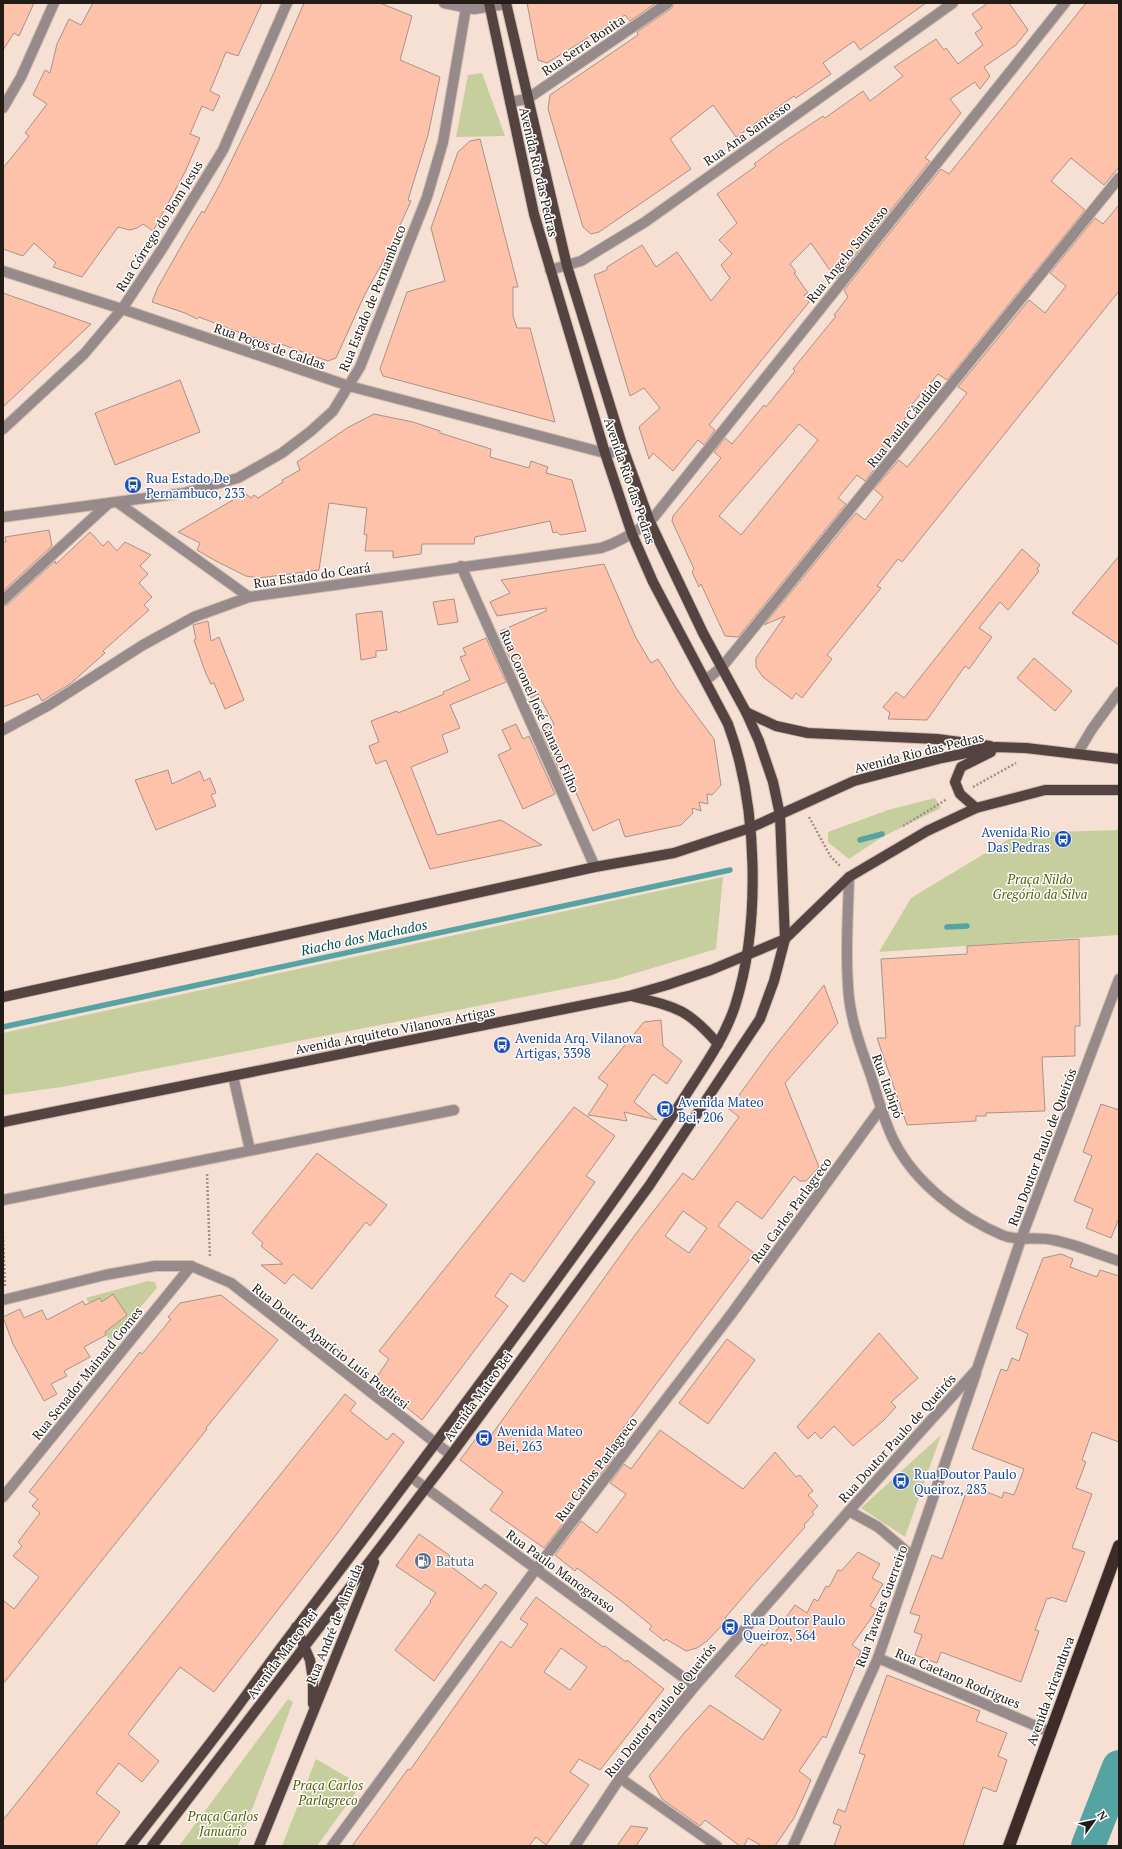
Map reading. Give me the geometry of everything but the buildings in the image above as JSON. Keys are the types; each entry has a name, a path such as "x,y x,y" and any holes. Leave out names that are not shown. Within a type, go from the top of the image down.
{"highway":[{"name":"Avenida Aricanduva","path":"1009,1846 1119,1546"}],"main road":[{"name":"Avenida Rio das Pedras","path":"506,4 527,99 568,266 624,451 650,522 682,591 746,712 759,741 773,782 780,815 785,939"},
{"name":"Avenida Rio das Pedras","path":"489,5 534,214 605,453 632,534 653,582 706,680 728,724 737,749 746,790 750,828 752,916 746,956"},
{"path":"746,712 776,726 808,733 937,739 998,747"},
{"name":"Avenida Rio das Pedras","path":"780,815 854,781 903,767 998,747 1026,748 1119,759"},
{"path":"976,808 960,794 955,782 961,767 998,747"},
{"path":"785,939 849,877 927,831 976,808 1045,790 1119,790"},
{"path":"3,997 595,867 674,853 750,828 780,815"},
{"name":"Avenida Arquiteto Vilanova Artigas","path":"3,1122 629,996 667,985 746,956 785,939"},
{"name":"Avenida Mateo Bei","path":"152,1846 451,1455 649,1186 760,1019 774,981 785,939"},
{"name":"Avenida Mateo Bei","path":"130,1846 224,1726 296,1627 436,1444 625,1187 718,1044 735,1005 746,956"},
{"path":"629,996 673,1006 686,1013 702,1025 718,1044"},
{"name":"Rua André de Almeida","path":"259,1846 379,1549"},
{"name":"Rua André de Almeida","path":"296,1627 310,1660 313,1680 313,1710"}],"street":[{"path":"3,108 21,77 54,3"},
{"name":"Rua Córrego do Bom Jesus","path":"3,429 84,354 122,309 162,249 223,150 287,3"},
{"path":"444,3 466,8 506,4"},
{"name":"Rua Serra Bonita","path":"510,102 527,99 668,3"},
{"name":"Rua Ana Santesso","path":"550,270 581,261 645,222 953,3"},
{"name":"Rua Angelo Santesso","path":"650,522 1065,3"},
{"name":"Rua Estado de Pernambuco","path":"3,517 184,493 238,478 282,453 311,431 333,411 360,367 427,197 443,142 466,8"},
{"name":"Rua Paula Cândido","path":"706,680 722,667 1119,178"},
{"name":"Rua Poços de Caldas","path":"3,271 122,309 349,386 605,453 624,451"},
{"path":"3,600 113,503 249,597"},
{"name":"Rua Estado do Ceará","path":"3,730 49,705 143,645 194,617 249,597 461,566 601,548 616,544 650,522"},
{"name":"Rua Coronel José Canavo Filho","path":"461,566 595,867"},
{"path":"1077,754 1092,729 1119,692"},
{"name":"Rua Itabipó","path":"849,877 846,954 849,999 859,1043 881,1108 894,1142 913,1170 932,1189 954,1207 989,1229 1004,1236 1021,1239 1052,1239 1119,1261"},
{"name":"Rua Doutor Paulo de Queirós","path":"575,1846 620,1778 695,1686 849,1510 978,1370 1021,1239 1119,979"},
{"path":"233,1076 250,1150"},
{"name":"Rua Carlos Parlagreco","path":"332,1846 536,1569 732,1313 881,1108"},
{"path":"3,1200 454,1110"},
{"path":"4,1300 105,1275 155,1266 191,1266"},
{"name":"Rua Doutor Aparício Luís Pugliesi","path":"191,1266 230,1282 451,1455"},
{"name":"Rua Senador Mainard Gomes","path":"3,1497 191,1266"},
{"name":"Rua Tavares Guerreiro","path":"793,1846 878,1658 912,1556 978,1370"},
{"name":"Rua Paulo Manograsso","path":"411,1477 695,1686"},
{"path":"849,1510 878,1527 912,1556"},
{"name":"Rua Caetano Rodrigues","path":"878,1658 1050,1732"},
{"path":"620,1778 717,1846"}],"path":[{"path":"802,805 831,857 849,877"},
{"path":"207,1159 211,1274"},
{"path":"3,1236 4,1300"}],"green space":[{"path":"482,73 505,136 456,137 468,75"},
{"path":"935,798 941,808 882,837 849,859 828,842 828,832 888,810"},
{"name":"Praça Nildo Gregório da Silva","path":"1119,830 1119,935 879,952 911,898 1019,833"},
{"path":"723,877 716,949 616,979 62,1087 3,1095 3,1033"},
{"path":"148,1281 155,1282 157,1288 110,1342 86,1298"},
{"path":"941,1435 905,1537 861,1508"},
{"name":"Praça Carlos Januário","path":"288,1699 293,1702 238,1846 179,1846"},
{"name":"Praça Carlos Parlagreco","path":"316,1759 361,1785 317,1846 282,1846"}],"waterway":[{"name":"Riacho dos Machados","path":"860,840 882,834"},
{"name":"Riacho dos Machados","path":"3,1027 730,870"},
{"name":"Riacho dos Machados","path":"947,927 967,926"},
{"path":"1088,1846 1119,1767"}],"place":[{"name":"Rua Estado De Pernambuco, 233","path":"133,485"},
{"name":"Avenida Rio Das Pedras","path":"1063,839"},
{"name":"Avenida Arq. Vilanova Artigas, 3398","path":"502,1045"},
{"name":"Avenida Mateo Bei, 206","path":"665,1109"},
{"name":"Avenida Mateo Bei, 263","path":"484,1438"},
{"name":"Rua Doutor Paulo Queiroz, 283","path":"901,1481"},
{"name":"Batuta","path":"423,1561"},
{"name":"Rua Doutor Paulo Queiroz, 364","path":"730,1627"}]}
